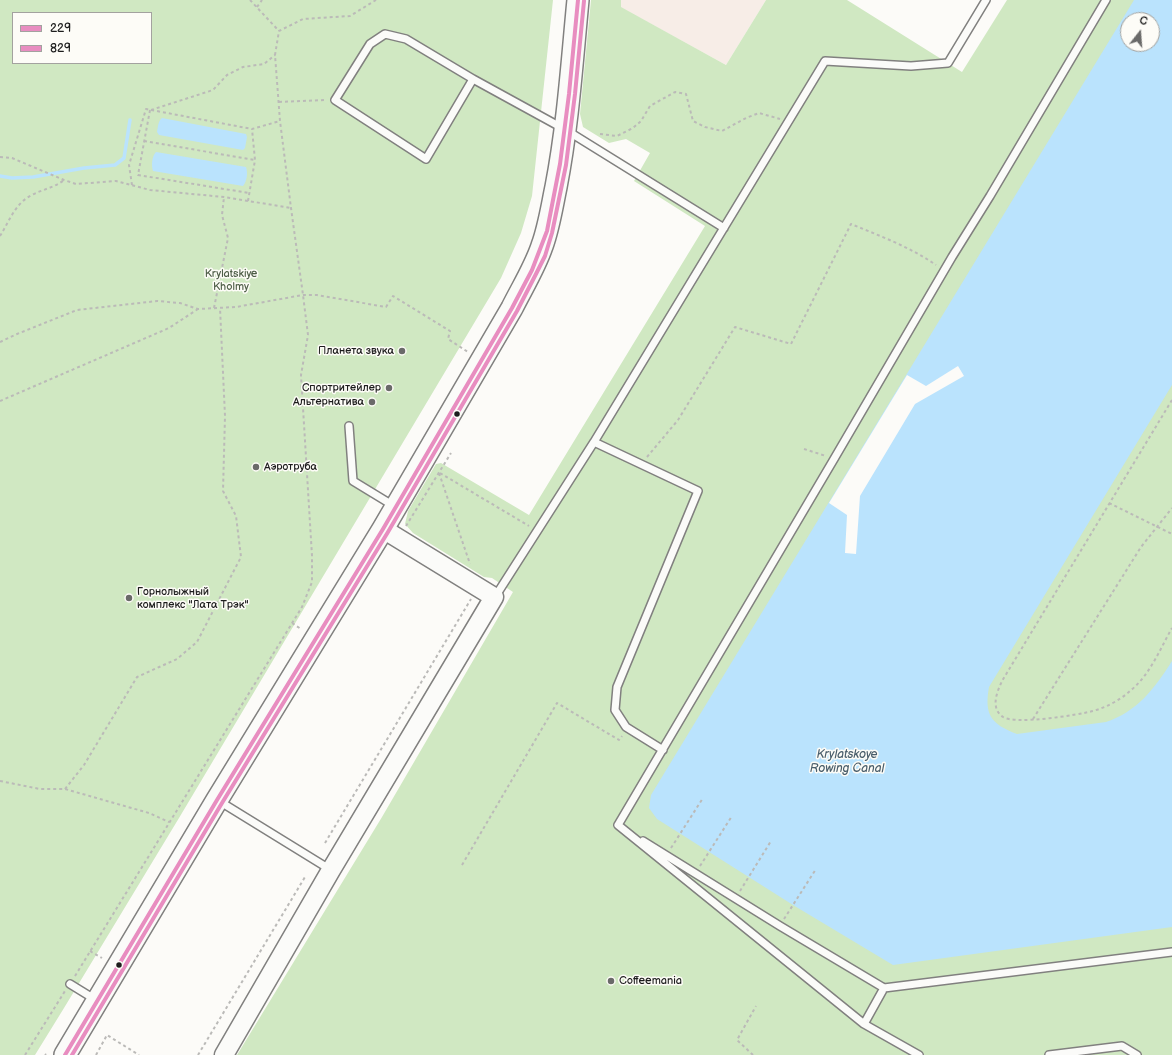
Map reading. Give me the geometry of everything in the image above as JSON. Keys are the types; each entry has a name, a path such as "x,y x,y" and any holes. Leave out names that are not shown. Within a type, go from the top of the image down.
{"main road":[{"path":"52,1055 98,1002 217,800 391,534 396,507 512,308 542,246 553,201 566,130 578,0"}],"street":[{"path":"224,1055 331,870 494,597 391,534"}],"lane":[{"path":"494,597 594,442 825,61 911,66 948,63 986,0"},
{"path":"618,825 944,271 1106,0"},
{"path":"473,79 426,159 335,100 370,44 385,34 406,39 473,79 566,130 724,228"},
{"path":"349,426 353,481 396,507"},
{"path":"594,442 698,491 617,688 615,710 626,727 662,750"},
{"path":"217,800 331,870"},
{"path":"618,825 780,926 884,988 1172,952"},
{"path":"618,825 864,1024 919,1055"},
{"path":"70,984 98,1002"},
{"path":"864,1024 884,988"},
{"path":"1049,1055 1122,1046 1137,1055"}],"path":[{"path":"250,0 279,31"},
{"path":"257,8 262,0"},
{"path":"279,31 303,19 350,16 376,0"},
{"path":"26,1055 302,607 312,582 312,556 301,375 308,335 304,295 280,121 275,55 279,31"},
{"path":"132,185 130,165 146,109 150,110 213,90 227,75 243,67 264,64 275,55"},
{"path":"600,134 617,136 633,128 641,121 650,106 675,92 686,94 693,121 722,132 746,118 759,113 788,122"},
{"path":"279,102 296,100 335,100"},
{"path":"150,110 252,129 280,121"},
{"path":"150,110 138,175 249,193"},
{"path":"248,201 255,160 252,129"},
{"path":"144,142 255,160"},
{"path":"0,156 12,158 55,177 76,184 116,181 150,190 224,197 291,208"},
{"path":"0,236 15,208 31,195 56,186 64,180"},
{"path":"214,308 228,238 222,215 224,197"},
{"path":"641,464 678,420 735,328 791,344 851,224 913,251 944,271"},
{"path":"0,342 77,310 157,302 180,302 198,309 236,307 304,295 317,295 386,307 393,296 450,331 448,339 469,352"},
{"path":"65,790 84,765 136,677 177,659 197,642 241,557 236,516 223,491 225,416 220,308"},
{"path":"0,401 169,328 198,309"},
{"path":"1172,400 1002,681 995,703 998,712 1003,717 1016,720 1033,719 1059,717 1094,711 1111,704 1130,691 1141,681 1172,628"},
{"path":"804,449 834,459"},
{"path":"391,534 439,473 451,453"},
{"path":"439,473 536,531"},
{"path":"325,843 478,587 439,473"},
{"path":"1109,503 1172,534"},
{"path":"1033,719 1141,548 1172,508"},
{"path":"292,623 301,629"},
{"path":"462,865 557,703 619,740"},
{"path":"0,781 40,789 65,790 149,813 169,822"},
{"path":"666,856 703,798"},
{"path":"696,874 732,816"},
{"path":"735,898 771,841"},
{"path":"780,926 816,869"},
{"path":"198,1055 305,877"},
{"path":"90,951 102,958"},
{"path":"753,1055 736,1040 756,1006"},
{"path":"96,1055 107,1035 139,1055"}],"shaded area":[{"path":"621,0 766,0 726,65 620,7"}],"green space":[{"name":"Krylatskiye Kholmy","path":"0,0 553,0 532,196 521,233 501,278 179,818 35,1055 0,1055"},
{"path":"591,0 621,0 621,7 726,65 766,0 847,0 962,72 1007,0 1172,0 1172,1055 237,1055 382,817 513,592 492,578 484,577 413,533 405,524 408,511 436,464 441,463 529,515 705,226 634,181 650,153 626,139 609,143 583,127 580,114"}],"water":[{"name":"Krylatskoye Rowing Canal","path":"1134,0 1172,0 1172,385 989,687 988,705 991,717 995,722 1017,734 1106,722 1127,712 1144,698 1159,681 1172,661 1172,927 893,965 793,905 657,819 649,808 651,795 1120,23 1120,52 1160,52 1160,12 1127,12"},
{"path":"162,118 246,134 247,137 245,148 243,150 159,135 157,132 158,126"},
{"path":"156,152 246,167 246,179 243,186 153,171 152,161"}],"pier":[{"path":"958,366 964,376 915,404 860,496 856,554 845,553 847,515 829,503 907,375 926,386"}],"waterway":[{"path":"0,176 12,178 33,177 84,168 115,165 124,158 130,120"}],"transit line":[{"name":"229","path":"65,1055 217,800 383,529 512,308 532,270 547,231 560,164 569,94 578,0"},
{"name":"829","path":"72,1055 222,803 388,532 517,311 545,256 552,233 566,165 575,94 584,1"}],"place":[{"name":"Планета звука","path":"402,351"},
{"name":"Спортритейлер","path":"389,388"},
{"name":"Альтернатива","path":"372,402"},
{"name":"Аэротруба","path":"256,467"},
{"name":"Горнолыжный комплекс \"Лата Трэк\"","path":"129,598"},
{"name":"Coffeemania","path":"611,981"}]}
